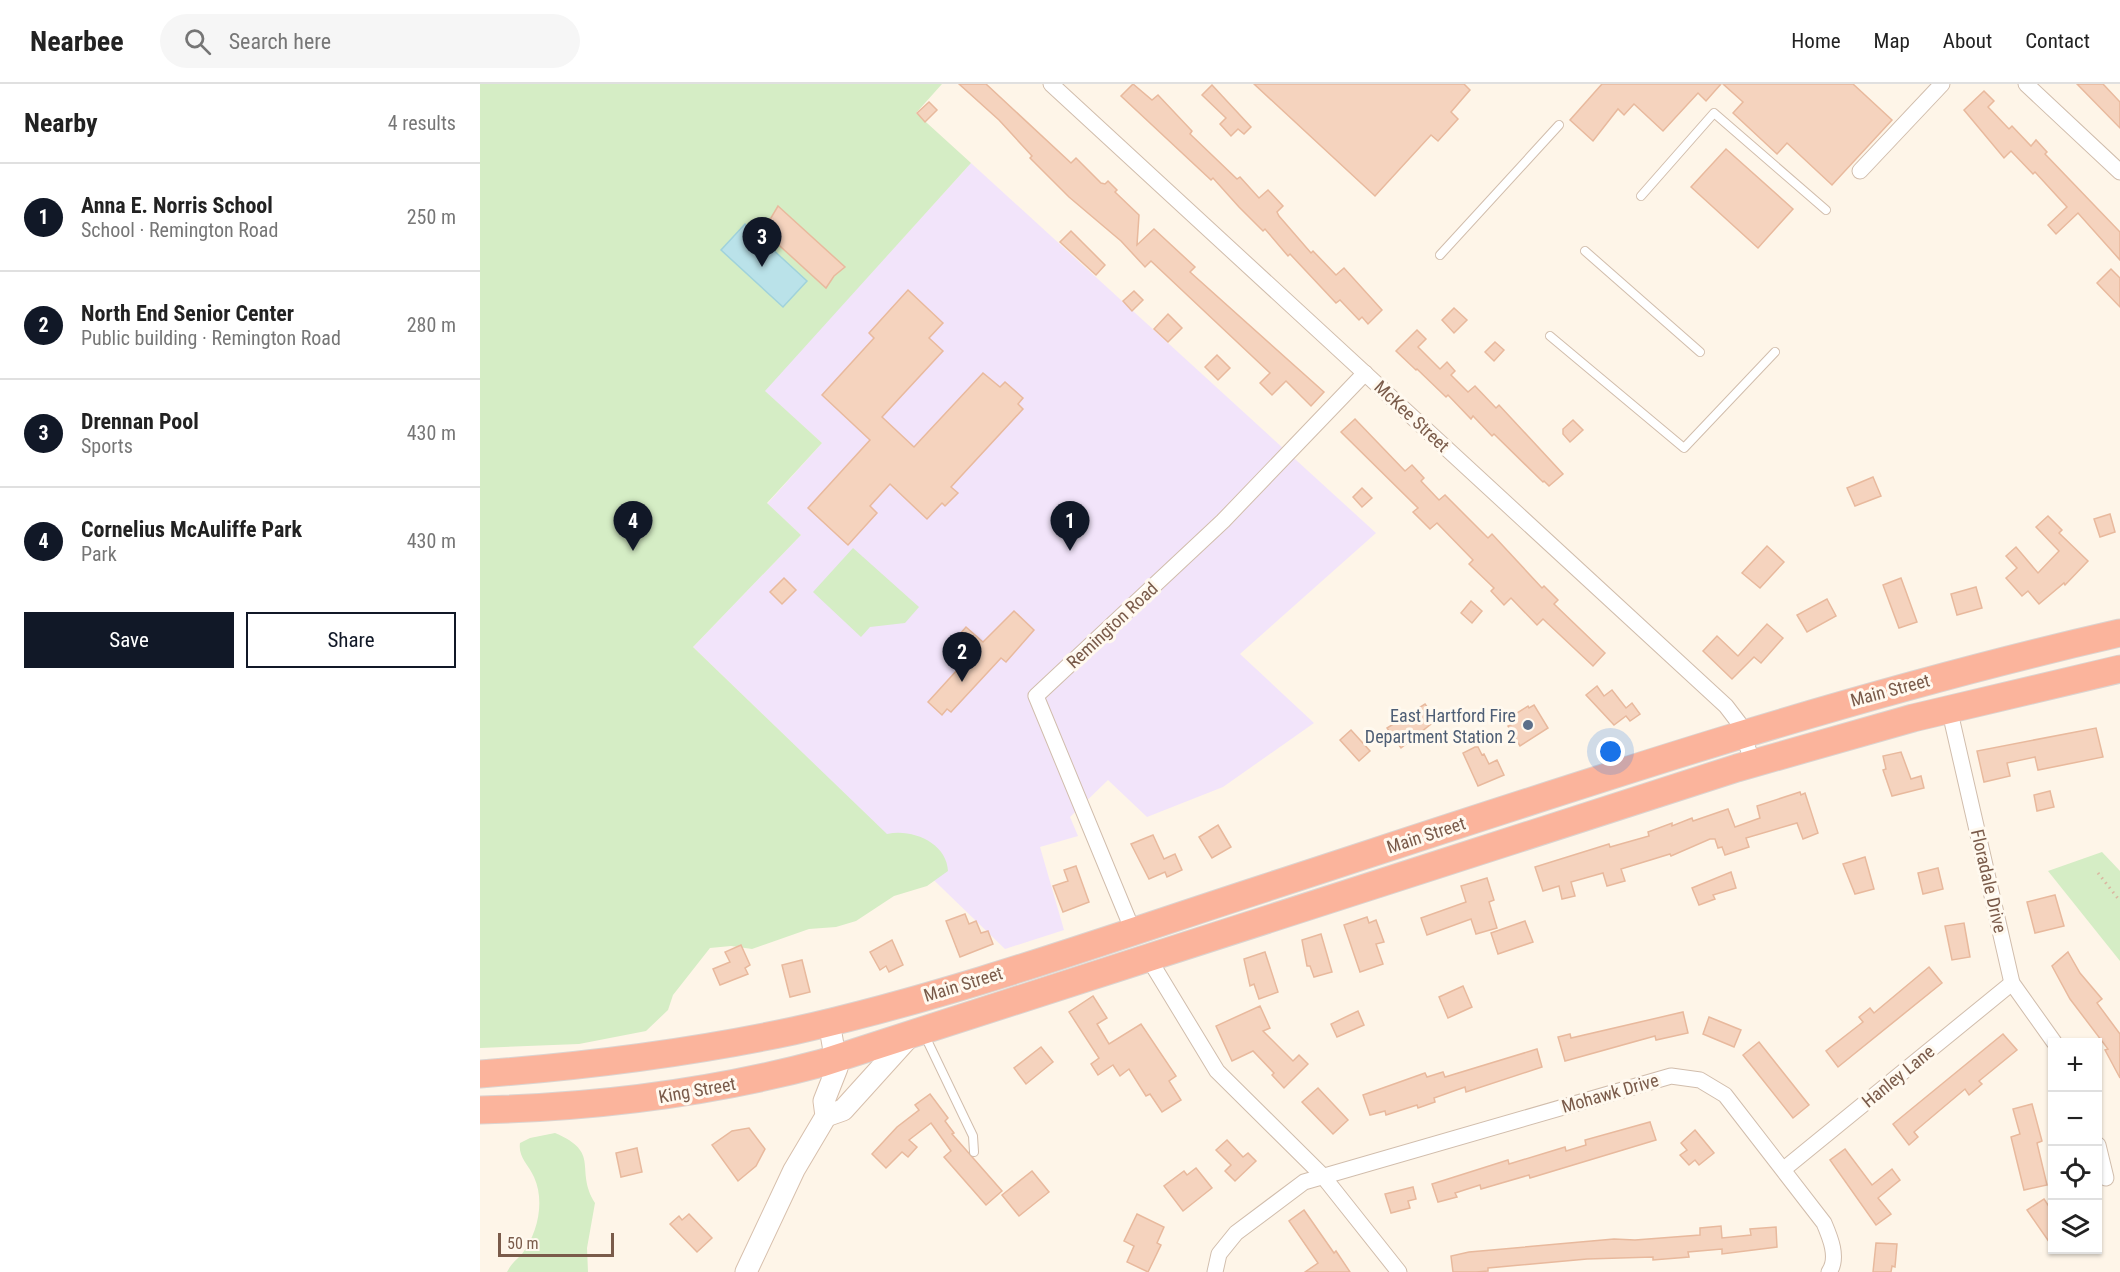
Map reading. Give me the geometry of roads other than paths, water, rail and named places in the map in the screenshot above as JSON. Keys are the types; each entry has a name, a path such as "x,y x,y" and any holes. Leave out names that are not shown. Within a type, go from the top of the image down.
{"highway":[{"name":"Main Street","path":"829,1022 970,982 1133,931 1743,733 1907,685 2120,633"},
{"name":"Main Street","path":"916,1034 1753,763 1949,708 2120,669"},
{"path":"1569,789 1579,819"},
{"path":"480,1074 660,1054 758,1038 829,1022"},
{"name":"King Street","path":"480,1110 574,1106 654,1098 747,1081 837,1059 916,1034"}],"street":[{"name":"McKee Street","path":"1051,84 1726,706 1743,733 1753,763"},
{"path":"1860,171 1942,84"},
{"path":"2026,84 2120,172"},
{"name":"Remington Road","path":"1133,931 1036,696 1223,521 1365,373"},
{"name":"Floradale Drive","path":"1949,708 2012,983 2051,1038"},
{"path":"1149,958 1217,1071 1322,1175 1399,1272"},
{"name":"Hanley Lane","path":"1784,1168 2012,983"},
{"path":"746,1272 794,1170 826,1116 824,1101 835,1076 837,1059 829,1022"},
{"path":"826,1116 843,1110 916,1034"},
{"name":"Mohawk Drive","path":"1215,1272 1219,1254 1236,1233 1304,1182 1671,1076 1700,1080 1725,1095 1784,1168 1824,1223 1833,1243 1832,1268 1829,1272"},
{"path":"2097,1146 2106,1178"}],"lane":[{"path":"1641,196 1714,113 1826,210"},
{"path":"1440,255 1559,125"},
{"path":"1585,251 1700,352"},
{"path":"1550,336 1684,448 1775,352"},
{"path":"916,1034 973,1136 974,1152"}],"water":[{"path":"745,224 807,281 783,307 721,250"}],"place":[{"name":"Drennan Pool","path":"762,267"},
{"name":"Cornelius McAuliffe Park","path":"633,551"},
{"name":"Anna E. Norris School","path":"1070,551"},
{"name":"North End Senior Center","path":"962,682"},
{"name":"East Hartford Fire Department Station 2","path":"1528,725"}]}
